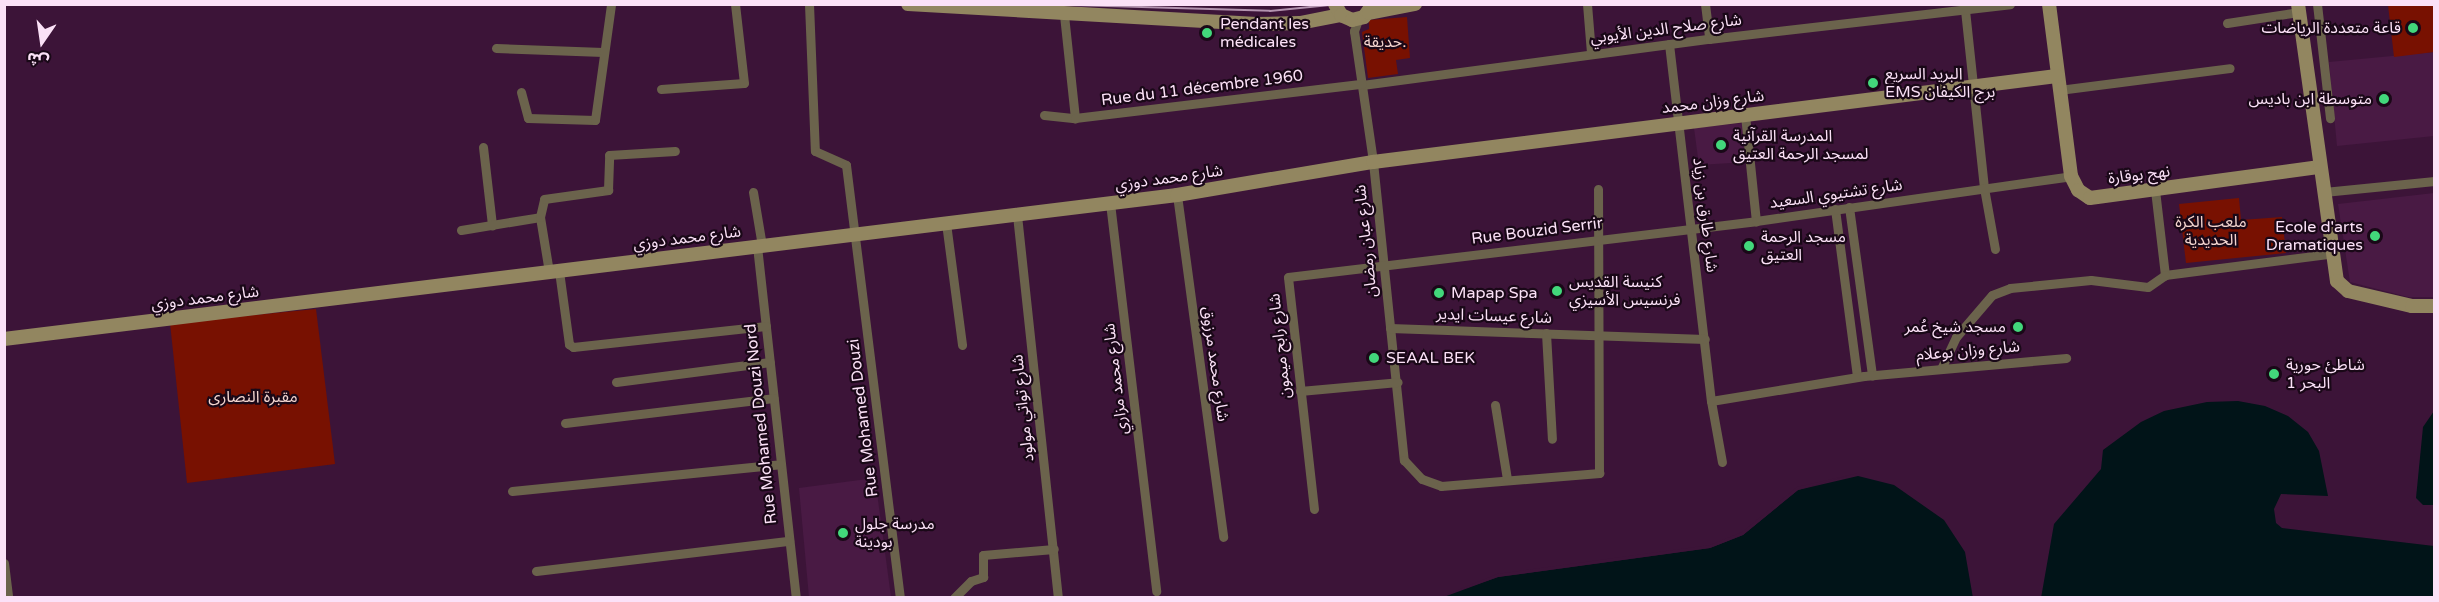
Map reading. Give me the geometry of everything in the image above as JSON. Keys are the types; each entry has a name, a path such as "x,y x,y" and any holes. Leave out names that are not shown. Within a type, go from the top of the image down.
{"street":[{"path":"521,92 528,118 595,120 610,4"},
{"path":"661,88 744,82 735,4"},
{"name":"Rue Mohamed Douzi","path":"809,4 815,151 846,165 857,234 900,597"},
{"path":"908,4 1064,15 1256,24 1300,23 1338,10 1367,12 1415,4"},
{"path":"1587,4 1591,53"},
{"path":"1705,4 1709,39"},
{"name":"شارع صلاح الدين الأيوبي","path":"1362,85 1591,53 2010,4"},
{"path":"2049,4 2071,176"},
{"path":"2317,4 2330,118"},
{"path":"2227,23 2299,8 2330,254 2337,281 2348,291 2412,306 2434,306"},
{"path":"1965,10 1984,188 1995,249"},
{"name":"شارع عبان رمضان","path":"1367,12 1354,31 1373,162 1390,328 1398,382 1404,460 1422,479 1441,486 1507,479"},
{"path":"1064,15 1075,118"},
{"name":"شارع طارق بن زياد","path":"1669,44 1693,228 1711,401 1722,462"},
{"path":"496,48 603,52"},
{"path":"2058,83 2230,69"},
{"name":"شارع وزان محمد","path":"1373,162 1972,87 2058,83"},
{"name":"Rue du 11 décembre 1960","path":"1045,115 1075,118 1362,85"},
{"path":"1745,115 1756,221"},
{"path":"483,147 492,225"},
{"path":"675,151 609,156 608,190 544,199 540,217 569,344 573,347 766,326"},
{"name":"شارع محمد دوزي","path":"4,339 1177,195 1373,162"},
{"name":"نهج بوقارة","path":"2071,176 2078,190 2090,198 2320,167"},
{"name":"شارع تشتيوي السعيد","path":"1693,228 2071,176"},
{"path":"2324,192 2434,181"},
{"path":"1495,405 1507,479 1599,473 1602,467 1598,189"},
{"path":"2156,190 2165,275"},
{"name":"Rue Mohamed Douzi Nord","path":"753,192 796,597"},
{"name":"شارع محمد مرزوق","path":"1177,195 1223,537"},
{"name":"شارع محمد مزاري","path":"1110,203 1156,591"},
{"path":"1850,207 1872,375"},
{"path":"1835,209 1857,377"},
{"name":"شارع تواتي مولود","path":"1017,214 1058,597"},
{"path":"461,230 540,217"},
{"path":"946,223 962,345"},
{"name":"Rue Bouzid Serrir","path":"1384,265 1693,228"},
{"path":"1941,369 1956,337 1992,295 2010,288 2091,280 2148,287 2165,275 2330,254"},
{"name":"شارع رابح ميمون","path":"1314,508 1288,277 1384,265"},
{"name":"شارع عيسات ايدير","path":"1390,328 1705,339"},
{"path":"1546,333 1552,439"},
{"name":"شارع وزان بوعلام","path":"1711,401 1872,375 2066,358"},
{"path":"616,382 770,362"},
{"path":"1300,391 1398,382"},
{"path":"565,423 774,398"},
{"path":"512,491 781,464"},
{"path":"536,571 789,541"},
{"path":"954,597 986,573 983,555 1054,549"},
{"path":"5,569 8,597"}],"shaded area":[{"name":"متوسطة ابن باديس","path":"2434,52 2434,136 2337,146 2329,62"},
{"name":"المدرسة القرآنية لمسجد الرحمة العتيق","path":"1744,123 1747,162 1699,165 1694,128"},
{"path":"2434,193 2434,297 2408,297 2350,282 2338,204"},
{"path":"2238,401 2265,406 2288,416 2308,432 2319,451 2328,496 2281,494 2274,509 2276,523 2282,528 2434,546 2434,597 2041,598 2054,524 2101,469 2103,450 2141,422 2164,411 2207,402"},
{"path":"2434,411 2434,505 2423,505 2416,498 2423,427"},
{"path":"1858,476 1894,485 1944,520 1965,552 1973,598 1441,598 1498,577 1710,548 1743,535 1798,490"},
{"name":"مدرسة جلول بودينة","path":"875,478 891,597 809,597 799,488"}],"green space":[{"name":"قاعة متعددة الرياضات","path":"2388,5 2434,5 2434,52 2394,57"},
{"name":"حديقة.","path":"1407,17 1410,58 1396,60 1398,74 1368,78 1362,32 1369,29 1369,20"},
{"name":"ملعب الكرة الحديدية","path":"2239,198 2241,220 2282,217 2286,253 2186,263 2179,204"},
{"name":"مقبرة النصارى","path":"316,309 335,464 187,483 170,323"}],"pier":[{"path":"1858,473 1798,490 1743,535 1710,548 1498,577 1438,598 1497,574 1710,545 1742,532 1797,487"}],"tram line":[{"path":"1039,4 1270,11 1340,4"}],"place":[{"name":"قاعة متعددة الرياضات","path":"2413,28"},
{"name":"Pendant les médicales","path":"1207,33"},
{"name":"البريد السريع EMS برج الكيفان","path":"1873,83"},
{"name":"متوسطة ابن باديس","path":"2384,99"},
{"name":"المدرسة القرآنية لمسجد الرحمة العتيق","path":"1721,145"},
{"name":"Ecole d'arts Dramatiques","path":"2375,236"},
{"name":"مسجد الرحمة العتيق","path":"1749,246"},
{"name":"كنيسة القديس فرنسيس الأسيزي","path":"1557,291"},
{"name":"Mapap Spa","path":"1439,293"},
{"name":"مسجد شيخ عُمر","path":"2018,327"},
{"name":"SEAAL BEK","path":"1374,358"},
{"name":"شاطئ حورية البحر 1","path":"2274,374"},
{"name":"مدرسة جلول بودينة","path":"843,533"}]}
